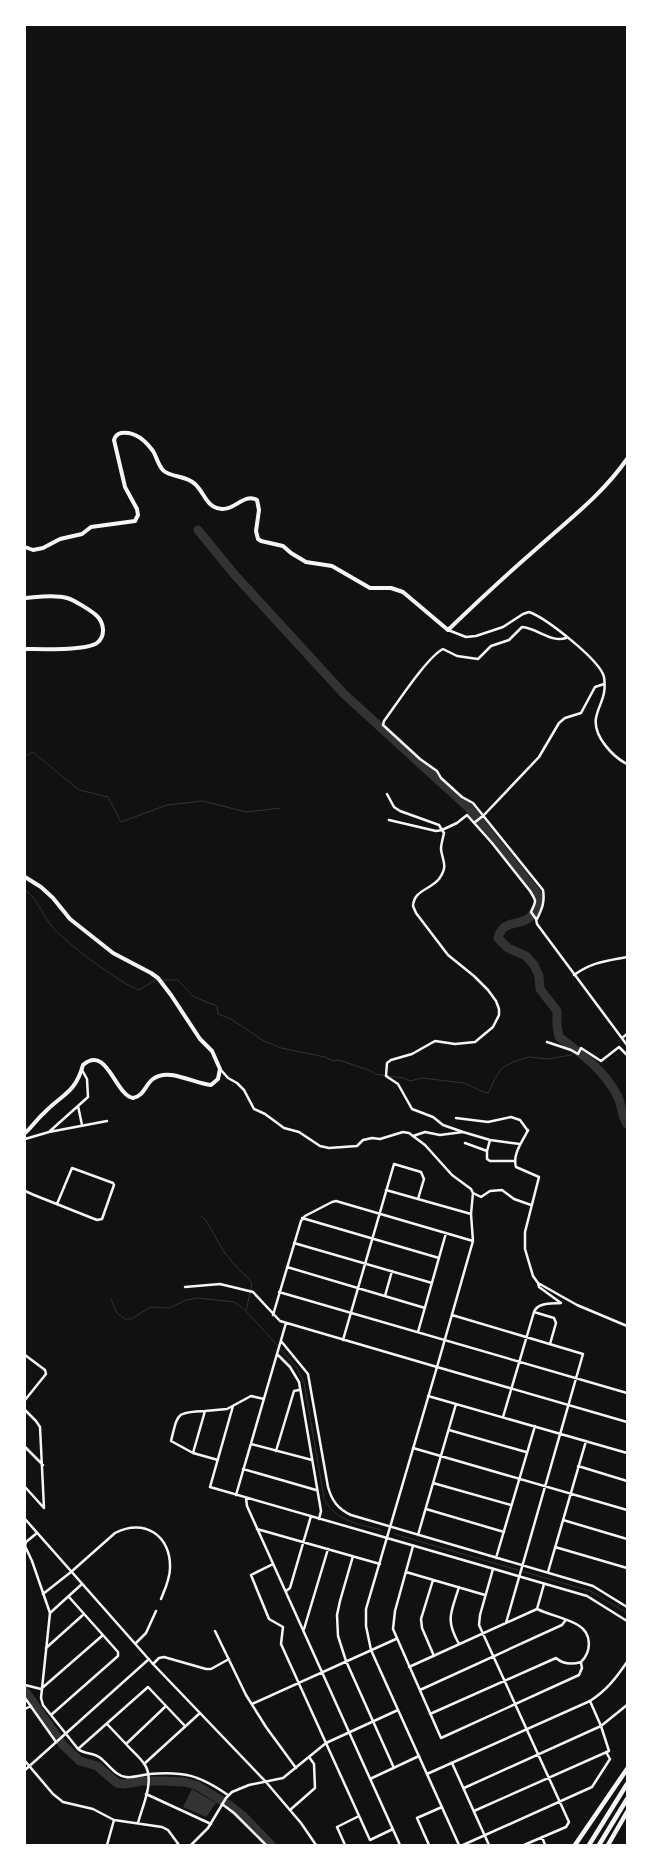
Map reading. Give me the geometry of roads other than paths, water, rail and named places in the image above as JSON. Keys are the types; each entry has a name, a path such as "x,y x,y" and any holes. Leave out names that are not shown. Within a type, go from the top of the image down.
{"highway":[{"path":"575,1845 627,1769"},
{"path":"589,1845 627,1784"},
{"path":"599,1845 627,1799"},
{"path":"608,1845 627,1812"}],"main road":[{"path":"25,547 33,550 44,548 60,539 82,534 92,527 135,521 138,515 137,509 125,487 114,440 118,434 131,432 136,434 153,451 162,470 171,475 186,478 196,485 208,504 219,509 227,509 246,498 257,500 259,510 256,531 261,542 283,546 306,562 332,566 370,588 391,588 403,592 448,630 504,577 576,514 618,471 627,459"},
{"path":"25,598 57,596 68,598 97,615 103,625 103,636 97,644 69,650 25,649"},
{"path":"25,877 41,887 53,898 70,919 113,953 158,978 200,1039 212,1051 220,1069 218,1080 211,1085 181,1077 159,1076 151,1080 143,1093 133,1098 125,1095 105,1064 95,1060 86,1062 77,1083 25,1133"}],"street":[{"path":"448,630 466,637 476,636 503,627 530,612 544,620 598,665 604,676 604,700 596,718 596,726 608,748 617,758 627,764"},
{"path":"536,920 543,908 543,890 473,803 455,791 441,778 437,771 420,759 383,725 384,721 423,669 443,649 457,656 478,659 491,646 509,640 522,627 530,627 551,637 566,638"},
{"path":"474,823 484,815 539,757 559,722 581,713 595,687 604,684"},
{"path":"387,794 394,807 440,826 444,833 441,850 445,859 442,872 438,879 416,895 413,906 416,913 448,955 474,976 492,996 499,1009 499,1015 492,1027 475,1042 455,1044 435,1041 412,1054 391,1060 387,1063 386,1076 398,1084 412,1110 433,1117 443,1125 463,1132 490,1140 520,1144"},
{"path":"389,820 436,831 457,823 467,815 492,842 536,899 531,912 537,924 627,1045"},
{"path":"574,975 586,966 597,962 627,957"},
{"path":"622,1038 627,1034"},
{"path":"547,1042 571,1050 576,1054 580,1048 601,1061 619,1047 627,1055"},
{"path":"220,1069 228,1078 244,1090 254,1109 265,1114 284,1128 299,1132 320,1146 329,1148 357,1146 363,1140 380,1139 403,1132 412,1136 430,1150 452,1175 470,1188 473,1193 481,1197 490,1191 502,1190 514,1199 531,1205"},
{"path":"49,1132 88,1097 87,1079 82,1070"},
{"path":"78,1106 82,1125"},
{"path":"456,1118 488,1122 511,1117 520,1120 528,1130 520,1144 514,1161 516,1167 539,1177 525,1232 525,1249 533,1276 539,1287 561,1303 540,1305 535,1308 503,1417"},
{"path":"25,1139 49,1132 107,1121"},
{"path":"412,1136 425,1132 440,1135 463,1132"},
{"path":"490,1140 487,1159 490,1161 514,1161"},
{"path":"465,1143 487,1151"},
{"path":"343,1340 394,1164 421,1172 424,1179 418,1199"},
{"path":"25,1191 96,1220 102,1219 114,1185 72,1168 57,1204"},
{"path":"386,1190 471,1214"},
{"path":"473,1193 471,1214 473,1241 365,1618 367,1637 371,1650 442,1808 461,1845 592,1787 610,1759 606,1752"},
{"path":"273,1315 302,1218 332,1202 336,1201 473,1241"},
{"path":"302,1218 439,1258"},
{"path":"418,1332 446,1233"},
{"path":"294,1243 432,1283"},
{"path":"287,1267 425,1308"},
{"path":"385,1296 392,1271"},
{"path":"538,1283 589,1311 627,1326"},
{"path":"185,1287 220,1284 248,1290 253,1292 280,1321 627,1422"},
{"path":"280,1292 627,1393"},
{"path":"534,1312 554,1318 556,1323 550,1344"},
{"path":"452,1315 583,1354 506,1623"},
{"path":"236,1495 286,1323"},
{"path":"281,1341 308,1374 328,1487 338,1508 351,1516 496,1558 521,1569 548,1572 593,1586 627,1607"},
{"path":"278,1352 299,1382 321,1511 319,1519"},
{"path":"25,1355 45,1370 46,1374 25,1400"},
{"path":"276,1451 294,1391 299,1390"},
{"path":"218,1460 193,1453 171,1441 176,1419 185,1412 221,1410 251,1396 264,1399"},
{"path":"428,1396 627,1453"},
{"path":"418,1535 456,1404"},
{"path":"233,1406 210,1487 587,1596 627,1621"},
{"path":"25,1410 40,1427 44,1508 25,1486"},
{"path":"193,1453 205,1411"},
{"path":"496,1558 535,1426"},
{"path":"448,1430 527,1452"},
{"path":"548,1572 586,1441"},
{"path":"251,1444 312,1460"},
{"path":"25,1447 43,1465"},
{"path":"413,1448 627,1510"},
{"path":"578,1466 627,1481"},
{"path":"243,1469 316,1490"},
{"path":"434,1483 511,1505"},
{"path":"246,1498 247,1506 257,1529 400,1845"},
{"path":"426,1509 504,1532"},
{"path":"286,1591 290,1588 311,1516"},
{"path":"25,1519 153,1664 266,1782 316,1845"},
{"path":"563,1520 627,1539"},
{"path":"43,1594 115,1533 135,1526 150,1529 162,1542 170,1565 170,1580 161,1598"},
{"path":"257,1529 380,1564"},
{"path":"37,1533 26,1542 25,1546 50,1613 41,1689 43,1705 63,1736 82,1753 98,1756 119,1776 185,1773 206,1781 227,1797"},
{"path":"413,1546 393,1620 396,1639 441,1738 579,1675 582,1668 580,1662"},
{"path":"555,1547 627,1568"},
{"path":"303,1630 328,1549"},
{"path":"353,1556 340,1601 338,1636 346,1661 394,1768"},
{"path":"273,1564 251,1575 269,1619 283,1627 282,1644 370,1840 393,1829"},
{"path":"493,1569 478,1620 569,1822 566,1827 524,1845"},
{"path":"406,1572 485,1595"},
{"path":"433,1580 421,1619 425,1636 434,1656"},
{"path":"50,1613 82,1584"},
{"path":"537,1609 544,1584"},
{"path":"459,1587 450,1616 450,1623 459,1644"},
{"path":"50,1715 118,1656 118,1652 69,1597"},
{"path":"409,1667 537,1609 578,1625 584,1630 588,1638 590,1644 588,1652 580,1662 567,1664 556,1658 430,1714"},
{"path":"136,1643 146,1633 156,1611"},
{"path":"46,1648 84,1614"},
{"path":"420,1690 562,1625 565,1621"},
{"path":"215,1631 252,1704 296,1768"},
{"path":"41,1689 103,1635"},
{"path":"252,1704 396,1639"},
{"path":"153,1664 159,1658 164,1657 211,1669 229,1659"},
{"path":"25,1770 149,1659"},
{"path":"427,1774 590,1700 610,1686 627,1662"},
{"path":"25,1685 41,1689"},
{"path":"78,1749 148,1687 185,1726"},
{"path":"25,1698 57,1741"},
{"path":"474,1811 609,1751 590,1700"},
{"path":"464,1788 601,1726 627,1705"},
{"path":"25,1709 31,1706"},
{"path":"126,1744 166,1706"},
{"path":"191,1845 210,1824 227,1797 240,1788 283,1778 326,1743 398,1710"},
{"path":"144,1764 200,1713"},
{"path":"107,1724 144,1764 149,1776 138,1823"},
{"path":"370,1779 419,1756"},
{"path":"290,1810 315,1788 314,1764 309,1757"},
{"path":"25,1761 53,1794 63,1802 93,1809 114,1820 162,1827 168,1830 179,1845"},
{"path":"452,1763 489,1845"},
{"path":"146,1794 210,1824"},
{"path":"222,1804 234,1813 266,1845"},
{"path":"429,1845 417,1818 442,1808"},
{"path":"345,1845 337,1827 359,1816"},
{"path":"107,1845 114,1820"},
{"path":"542,1837 546,1845"}],"waterway":[{"path":"198,530 234,574 344,694 469,808 536,892 540,899 536,910 524,921 506,926 501,930 498,938 508,948 526,956 534,965 539,976 540,989 557,1011 559,1037 584,1056 605,1077 619,1098 627,1124"},
{"path":"25,756 33,752 79,790 108,797 121,822 167,805 203,801 246,812 281,808"},
{"path":"25,890 33,897 50,924 79,951 105,971 139,990 158,980"},
{"path":"162,980 178,980 194,997 217,1006 218,1014 231,1019 264,1041 281,1048 325,1057 333,1061 339,1060 375,1074 404,1078 410,1081 422,1078 464,1083 486,1093 489,1092 502,1068 513,1062 529,1057 548,1059 571,1055 576,1049"},
{"path":"201,1216 207,1222 224,1252 240,1271 249,1278 252,1284 246,1311 278,1346"},
{"path":"111,1299 117,1313 125,1319 131,1319 151,1307 169,1308 186,1300 198,1298 234,1302 245,1310"},
{"path":"280,1349 297,1368 304,1382 324,1498 328,1506 341,1517 381,1530"},
{"path":"394,1534 590,1591 627,1613"},
{"path":"25,1691 63,1745 80,1761 97,1766 117,1783 162,1781 184,1782 196,1785 243,1816 271,1845"}]}
